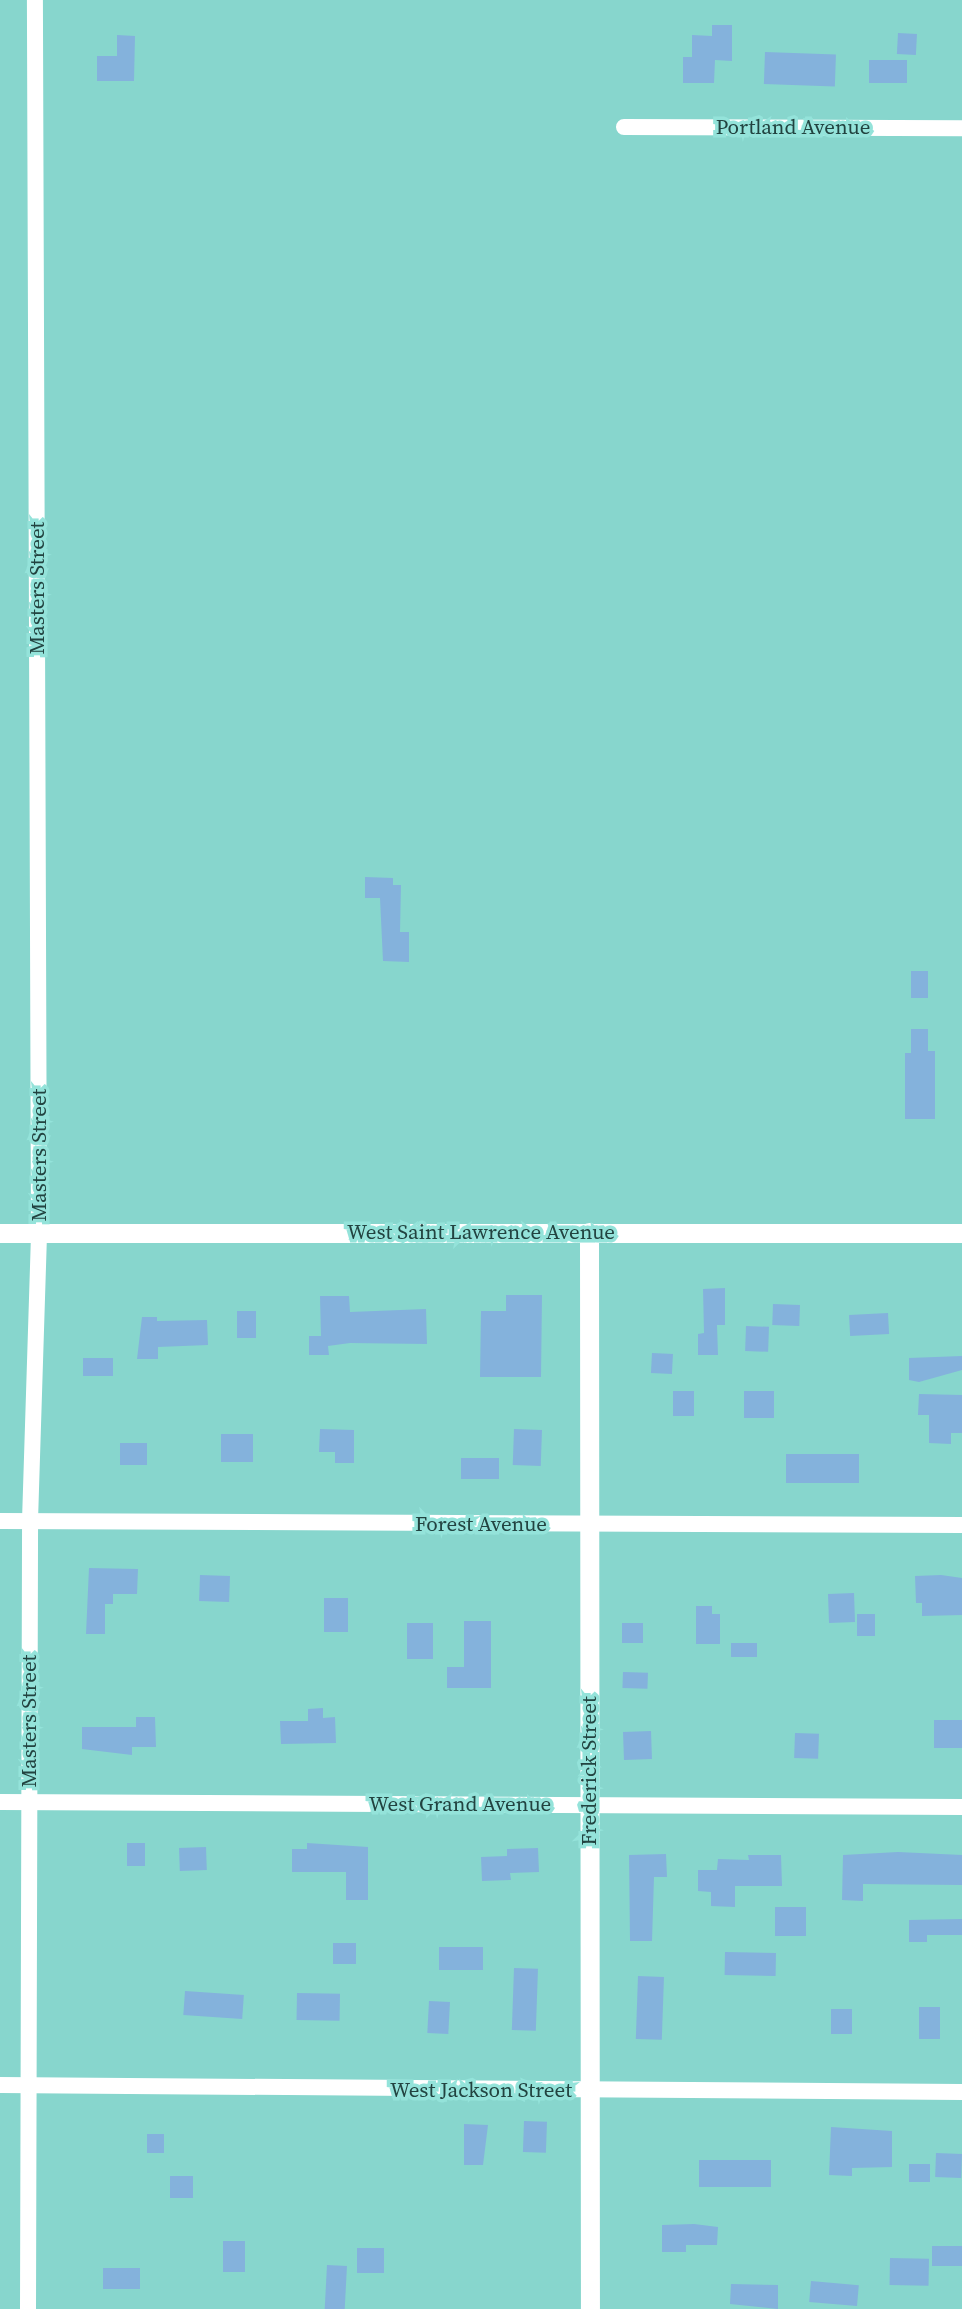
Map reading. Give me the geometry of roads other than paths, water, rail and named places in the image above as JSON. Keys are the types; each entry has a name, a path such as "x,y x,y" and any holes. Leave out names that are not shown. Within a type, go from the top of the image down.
{"street":[{"name":"Masters Street","path":"28,2309 30,1521 39,1234 36,0"},
{"name":"Portland Avenue","path":"624,127 962,128"},
{"name":"Frederick Street","path":"589,1232 590,2309"},
{"name":"West Saint Lawrence Avenue","path":"0,1233 962,1233"},
{"name":"Forest Avenue","path":"0,1521 962,1525"},
{"name":"West Grand Avenue","path":"0,1802 962,1807"},
{"name":"West Jackson Street","path":"0,2085 962,2092"}]}
